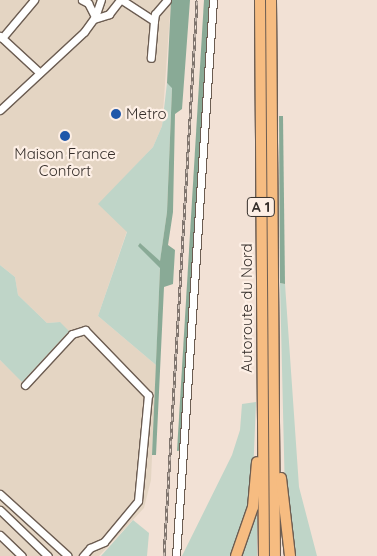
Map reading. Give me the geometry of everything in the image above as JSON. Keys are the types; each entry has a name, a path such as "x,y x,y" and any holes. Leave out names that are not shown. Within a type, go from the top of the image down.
{"highway":[{"name":"Autoroute du Nord","path":"260,0 264,556"},
{"name":"Autoroute du Nord","path":"271,0 275,556"},
{"path":"236,556 253,506 263,414"},
{"path":"274,426 280,444 283,510 290,556"}],"street":[{"path":"34,0 1,37 40,73"},
{"path":"0,110 84,32 95,18 101,0"},
{"path":"95,18 109,14 121,0 154,21"},
{"path":"151,58 155,14 166,0"},
{"path":"176,556 213,0"},
{"path":"88,1 95,18"},
{"path":"25,385 72,334 85,330 148,394 138,501 104,542 90,548 83,556"},
{"path":"0,494 67,554"},
{"path":"0,510 48,556"},
{"path":"30,539 39,528"},
{"path":"0,535 22,556"}],"shaded area":[{"path":"0,0 171,0 162,126 153,147 99,204 127,231 98,316 156,365 151,480 144,508 99,556 0,556 0,360 22,381 60,322 47,323 18,295 15,277 0,265"}],"green space":[{"path":"171,0 190,0 182,109 175,114 173,212 168,245 175,250 173,284 164,287 156,455 152,455 160,268 138,246 140,243 160,261 167,212 172,88 167,83"},
{"path":"204,0 213,0 183,450 177,451"},
{"path":"167,83 172,87 167,212 160,262 140,243 160,267 156,365 98,316 127,232 98,204 153,147 162,126"},
{"path":"279,116 283,116 285,284 280,283"},
{"path":"0,265 15,277 18,295 47,323 60,322 69,331 22,382 0,360"},
{"path":"280,283 285,284 299,487 317,556 293,556 285,496"},
{"path":"256,402 252,501 232,556 182,556 232,455 240,430 242,404"},
{"path":"257,506 257,556 239,556"},
{"path":"133,520 149,533 147,556 101,556"}],"railway":[{"path":"164,556 197,0"}],"place":[{"name":"Metro","path":"116,114"},
{"name":"Maison France Confort","path":"65,136"}]}
